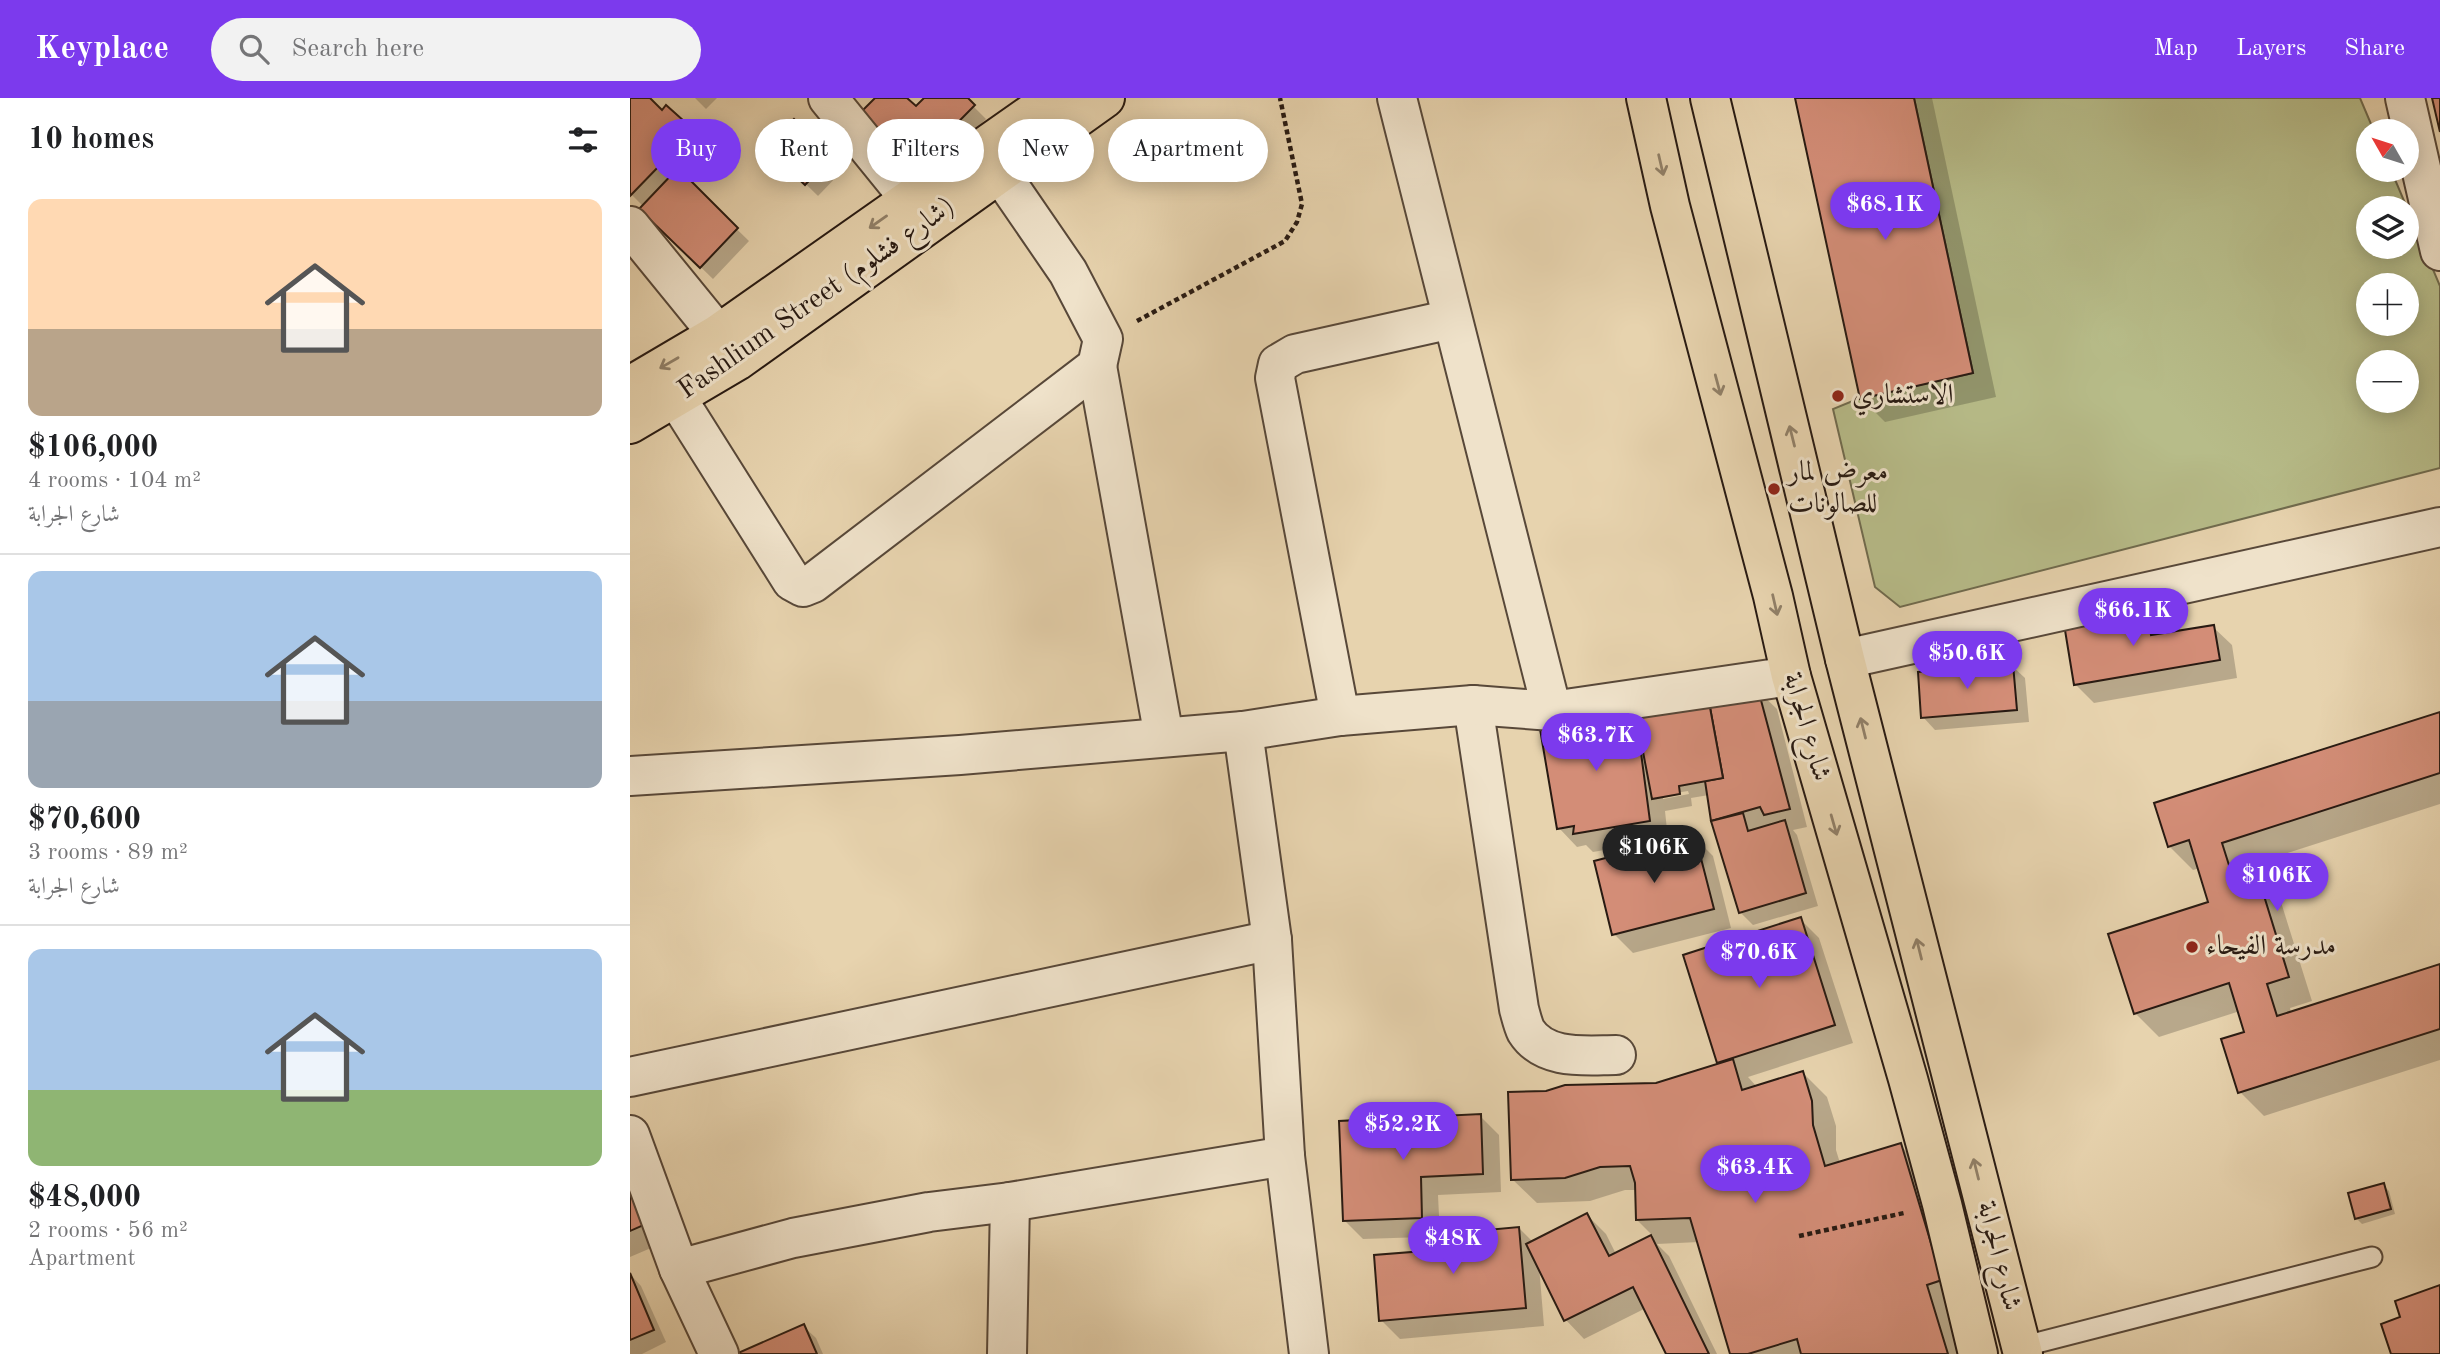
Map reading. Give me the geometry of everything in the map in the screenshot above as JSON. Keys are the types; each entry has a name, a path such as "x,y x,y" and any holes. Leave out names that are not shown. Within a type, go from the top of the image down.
{"main road":[{"path":"630,386 719,334 1054,98"},
{"name":"Fashlium Street (شارع فشلوم)","path":"1076,119 1105,98"},
{"name":"شارع الجرابة","path":"1646,98 1670,206 1770,583 1791,676 1908,1079 1942,1204 1978,1354"},
{"name":"شارع الجرابة","path":"1710,98 1845,659 2022,1351"},
{"name":"Fashlium Street (شارع فشلوم)","path":"630,424 737,361 998,174"},
{"path":"1908,1079 1950,1067"}],"street":[{"path":"828,98 910,200"},
{"path":"1397,98 1552,711"},
{"path":"2405,98 2433,184 2440,251"},
{"path":"1006,182 1068,272 1100,353 1164,737"},
{"path":"630,226 719,334"},
{"path":"1340,716 1275,378 1278,364 1295,354 1452,319"},
{"path":"676,397 792,581 803,587 813,583 1100,353"},
{"path":"1845,659 2440,527"},
{"path":"630,776 946,755 1243,731 1340,716 1473,705 1552,711 1791,676"},
{"path":"1473,705 1519,1009 1527,1032 1546,1049 1570,1055 1616,1055"},
{"path":"1243,731 1272,940 1285,1156 1309,1354"},
{"path":"630,1077 1272,940"},
{"path":"630,1135 678,1269 719,1354"},
{"path":"678,1269 793,1238 929,1212 1010,1202 1285,1156"},
{"path":"1007,1354 1010,1202"}],"lane":[{"path":"2022,1351 2372,1257"}],"path":[{"path":"1100,353 1285,241 1297,222 1302,204 1280,98"},
{"path":"1799,1236 1942,1204"}],"green space":[{"path":"1914,98 2360,98 2369,119 2356,119 2356,182 2396,182 2402,196 2356,196 2356,259 2419,259 2419,236 2440,286 2440,468 1900,607 1875,587 1833,409 1860,398 1973,373"}],"building":[{"path":"630,98 650,98 662,110 666,105 682,119 651,119 651,174 630,196"},
{"path":"875,98 907,98 916,106 924,98 968,98 975,105 961,119 867,119 867,124 858,115"},
{"path":"1795,98 1914,98 1973,373 1860,399"},
{"path":"2432,98 2440,98 2440,132"},
{"path":"665,182 692,182 738,228 700,268 639,209"},
{"path":"2147,610 2151,635 2214,625 2220,660 2074,685 2064,624"},
{"path":"2013,664 2017,710 1921,718 1918,672"},
{"path":"1758,689 1790,809 1764,815 1760,807 1711,821 1705,781 1723,778 1709,702"},
{"path":"1709,702 1723,778 1679,786 1680,794 1652,799 1636,715"},
{"path":"2440,712 2440,773 2222,843 2234,881 2257,873 2289,977 2267,984 2277,1016 2440,964 2440,1029 2238,1093 2221,1039 2244,1032 2229,983 2134,1014 2108,934 2208,902 2189,840 2168,847 2154,803"},
{"path":"1636,715 1650,821 1573,834 1574,826 1557,829 1539,723"},
{"path":"1743,813 1748,831 1785,820 1806,893 1739,913 1711,821"},
{"path":"1695,835 1714,909 1612,935 1594,861"},
{"path":"1801,917 1835,1025 1717,1063 1683,955"},
{"path":"1733,1059 1742,1090 1803,1071 1812,1101 1813,1125 1825,1166 1901,1143 1942,1280 1927,1285 1948,1354 1801,1354 1797,1339 1748,1354 1730,1354 1690,1218 1636,1220 1635,1183 1630,1166 1600,1167 1565,1178 1511,1180 1508,1092 1546,1091 1565,1085 1656,1083"},
{"path":"1481,1114 1483,1174 1421,1177 1422,1218 1343,1221 1339,1121"},
{"path":"630,1173 655,1220 630,1231"},
{"path":"2384,1183 2391,1209 2355,1219 2348,1193"},
{"path":"1587,1213 1609,1256 1651,1235 1709,1354 1666,1354 1633,1287 1564,1321 1526,1244"},
{"path":"1519,1227 1526,1308 1379,1321 1374,1255 1424,1251 1422,1236"},
{"path":"630,1273 654,1330 630,1340"},
{"path":"2440,1285 2440,1354 2391,1354 2381,1324 2400,1317 2395,1301"},
{"path":"804,1324 817,1354 736,1354"}],"place":[{"name":"الاستشاري","path":"1838,396"},
{"name":"معرض لمار للصالونات","path":"1774,489"},
{"name":"مدرسة الفيحاء","path":"2192,947"}]}
